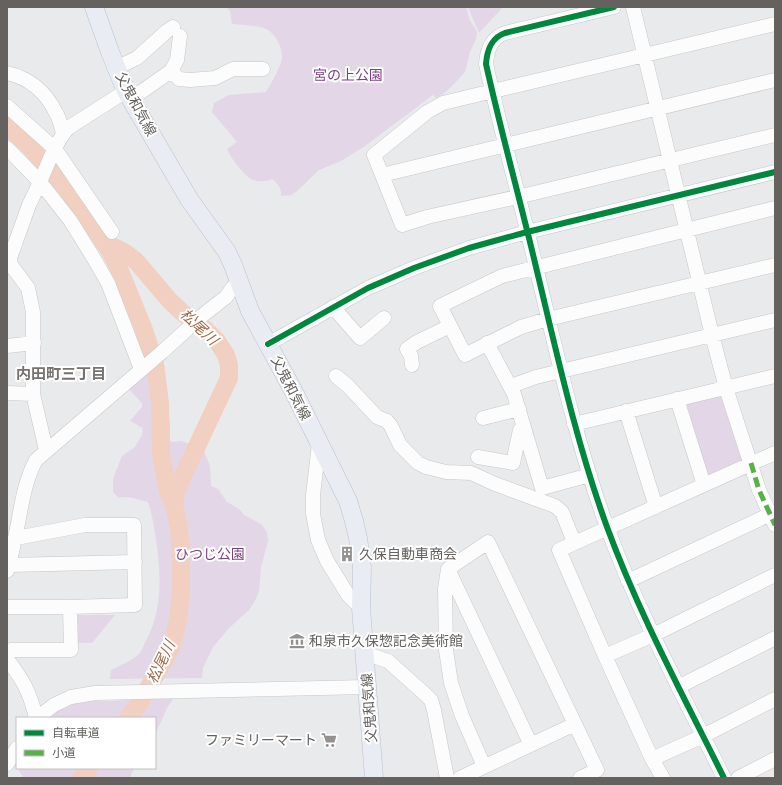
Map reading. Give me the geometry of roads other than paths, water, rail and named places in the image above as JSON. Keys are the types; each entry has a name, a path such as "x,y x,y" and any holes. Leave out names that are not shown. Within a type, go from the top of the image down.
{"main road":[{"name":"父鬼和気線","path":"94,7 116,68 129,95 190,199 227,252 250,311 348,501 358,538 362,567 361,608 374,778"}],"street":[{"path":"614,7 505,32 492,42 487,55 486,64 574,424 607,527 628,581 653,635 724,778"},
{"path":"628,581 773,517 759,490 726,388 669,160 633,7"},
{"path":"775,24 443,103 427,112 374,155 402,225 427,217 518,197 775,135"},
{"path":"46,450 33,394 33,312 28,288 11,265 10,249 63,133 68,128 171,71 177,60 177,32 167,31 137,58 116,68"},
{"path":"171,71 179,79 190,80 215,78 233,69 263,69"},
{"path":"7,73 19,76 29,81 40,90 56,113 63,133"},
{"path":"382,175 775,80"},
{"path":"7,106 54,151 112,232"},
{"path":"7,148 41,179 70,220 93,257 108,283 143,367"},
{"path":"268,344 368,288 414,268 469,248 527,232 775,172"},
{"path":"775,208 536,266 502,276 440,306 465,355 521,327 548,319 775,265"},
{"path":"135,562 8,568 30,471 36,460 46,450 162,352 202,315 226,297 233,287 240,283"},
{"path":"333,307 356,342 384,318"},
{"path":"511,386 536,377 775,320"},
{"path":"412,365 411,356 407,349 417,342 450,326"},
{"path":"487,343 511,386 542,488 590,475"},
{"path":"7,346 34,344"},
{"path":"336,376 348,386 377,417 387,421 400,445 418,463 426,467 446,472 471,473 495,484 555,506 562,512 574,542"},
{"path":"574,424 775,376"},
{"path":"7,393 33,394"},
{"path":"677,399 704,485"},
{"path":"483,418 519,409"},
{"path":"626,411 656,506"},
{"path":"478,457 498,465 513,463 520,430 524,429"},
{"path":"319,444 313,494 313,514 318,540 327,561 348,595 361,608"},
{"path":"662,777 652,759 605,656 559,550 607,527 775,453"},
{"path":"7,607 135,605 134,525 85,525 16,538"},
{"path":"484,766 462,716 451,683 446,650 445,589 448,569 488,542 597,770 580,778"},
{"path":"448,569 531,745"},
{"path":"605,656 653,635 775,575"},
{"path":"7,653 11,650 71,650 70,607"},
{"path":"678,687 775,638"},
{"path":"364,653 388,661 431,700 447,778"},
{"path":"7,659 21,677 27,688 37,717"},
{"path":"38,717 54,705 71,697 95,693 367,687"},
{"path":"652,759 703,736 775,699"},
{"path":"460,778 575,724"},
{"path":"7,764 16,750"},
{"path":"738,778 775,759"}],"waterway":[{"name":"松尾川","path":"7,126 29,146 64,185 110,251 120,271 144,330 155,364 160,403 161,455 168,491 174,505 179,528 181,590 178,620 171,648 139,704 129,717"},
{"name":"松尾川","path":"104,242 124,252 136,261 170,301 185,315 205,329 217,341 226,355 229,365 229,378 181,480 174,505"},
{"name":"松尾川","path":"81,778 88,769"}],"place":[{"name":"久保自動車商会","path":"347,554"},
{"name":"和泉市久保惣記念美術館","path":"297,641"},
{"name":"ファミリーマート","path":"329,740"}],"district":[{"name":"内田町三丁目","path":"61,374"}],"park label":[{"name":"宮の上公園","path":"348,75"},
{"name":"ひつじ公園","path":"210,554"}]}
